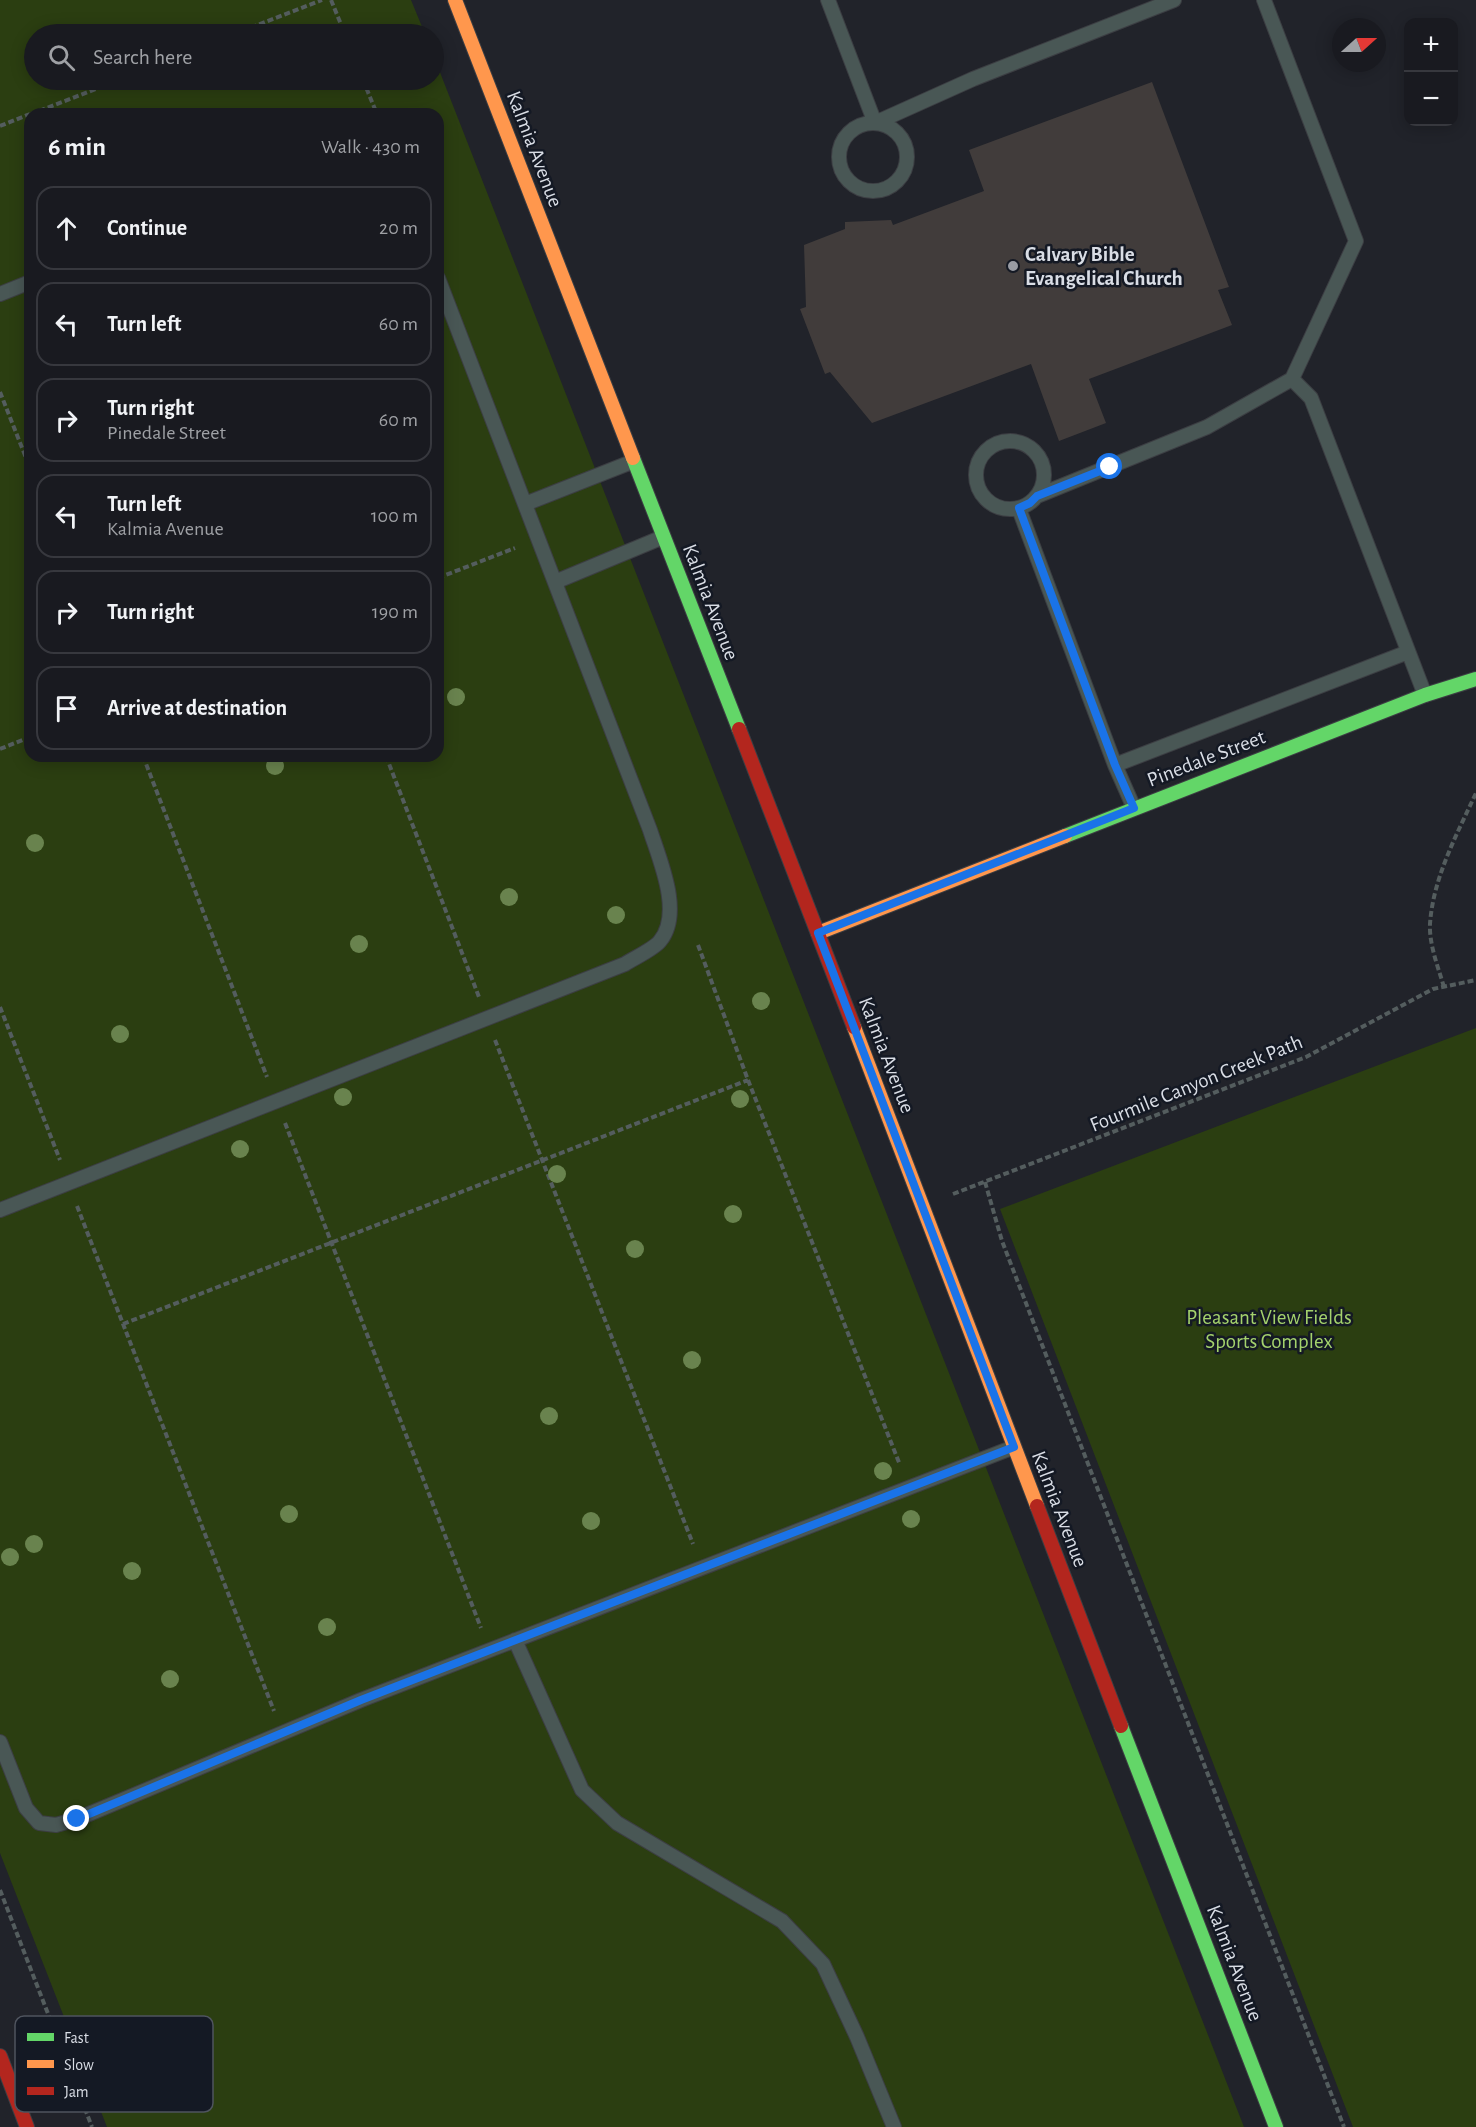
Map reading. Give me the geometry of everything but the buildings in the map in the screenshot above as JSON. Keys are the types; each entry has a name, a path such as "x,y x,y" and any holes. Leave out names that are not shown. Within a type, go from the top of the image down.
{"main road":[{"name":"Kalmia Avenue","path":"455,0 818,933 1274,2126"},
{"name":"Pinedale Street","path":"818,933 1425,695 1476,679"},
{"path":"0,2056 15,2095"},
{"path":"21,2112 27,2127"}],"lane":[{"path":"828,0 874,123"},
{"path":"874,123 889,126 899,134 906,145 907,156 906,167 900,178 893,185 873,191 861,189 844,175 840,165 839,153 843,140 851,131 973,79 1174,0"},
{"path":"1037,496 1207,427 1292,379 1356,241 1264,0"},
{"path":"0,294 24,284"},
{"path":"0,1210 625,964 660,941 672,914 665,873 444,294"},
{"path":"1292,379 1311,398 1425,695"},
{"path":"1011,441 1026,445 1036,452 1042,463 1043,486 1037,496 1030,503 1019,508 998,507 989,502 981,493 977,483 980,458 988,449 1000,442 1011,441"},
{"path":"525,504 633,461"},
{"path":"1019,508 1115,765 1134,808"},
{"path":"555,582 663,537"},
{"path":"1115,765 1408,652"},
{"path":"0,1742 26,1808 39,1823 56,1825 77,1819 282,1732 908,1486 1014,1447"},
{"path":"515,1640 582,1790 617,1823 782,1921 823,1964 857,2037 894,2127"}],"path":[{"path":"260,24 322,0"},
{"path":"331,0 341,24"},
{"path":"47,108 93,90"},
{"path":"367,90 375,108"},
{"path":"0,126 24,117"},
{"path":"0,392 24,453"},
{"path":"444,576 538,539"},
{"path":"0,749 24,739"},
{"path":"145,762 489,1650"},
{"path":"388,762 702,1567"},
{"path":"1444,987 1435,957 1430,925 1437,885 1476,793"},
{"path":"698,945 748,1080 908,1486"},
{"name":"Fourmile Canyon Creek Path","path":"922,1207 1306,1057 1433,989 1476,980"},
{"path":"0,1007 282,1732"},
{"path":"123,1324 748,1080"},
{"path":"985,1182 1002,1241 1344,2127"},
{"path":"0,1890 49,2016"},
{"path":"86,2112 92,2127"}],"green space":[{"path":"0,0 411,0 421,24 24,24 24,90 444,90 444,83 1244,2127 107,2127 101,2112 213,2112 213,2016 64,2016 0,1853"},
{"name":"Pleasant View Fields Sports Complex","path":"1476,1028 1476,2127 1353,2127 1000,1209"}],"traffic: fast":[{"path":"633,458 739,729"},
{"path":"1065,836 1425,695 1476,679"},
{"path":"1121,1726 1276,2127"}],"traffic: slow":[{"path":"455,0 633,458"},
{"path":"818,933 1065,836"},
{"path":"854,1027 1037,1506"}],"traffic: jam":[{"path":"739,729 854,1027"},
{"path":"1037,1506 1121,1726"},
{"path":"0,2056 15,2095"},
{"path":"21,2112 27,2127"}],"place":[{"name":"Calvary Bible Evangelical Church","path":"1013,266"}],"route":[{"path":"77,1819 361,1700 908,1486 1014,1447 818,933 1134,808 1115,765 1019,508 1030,503 1037,496 1110,467"}]}
